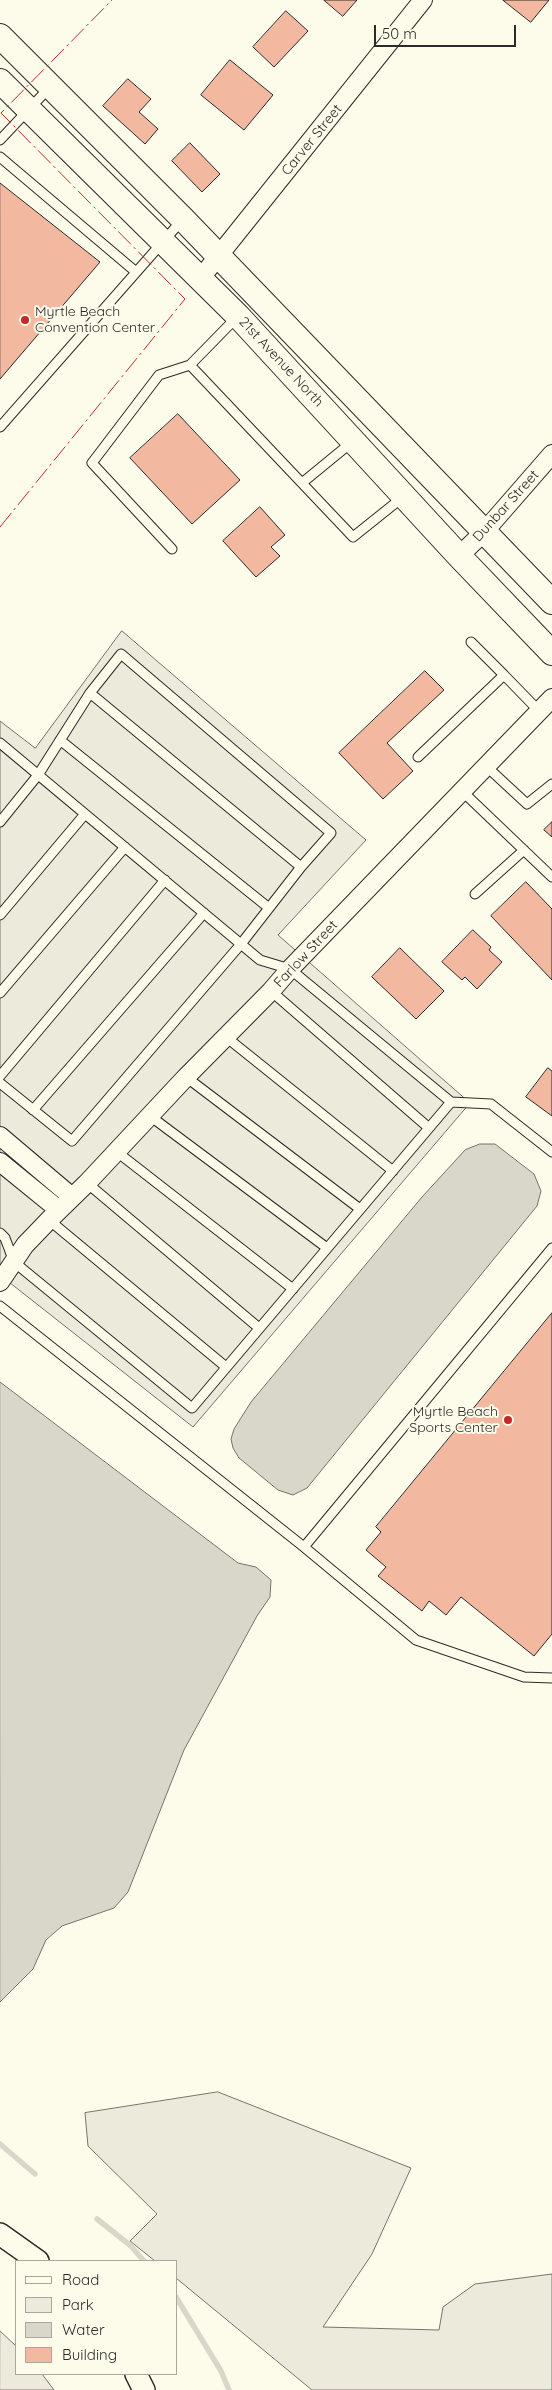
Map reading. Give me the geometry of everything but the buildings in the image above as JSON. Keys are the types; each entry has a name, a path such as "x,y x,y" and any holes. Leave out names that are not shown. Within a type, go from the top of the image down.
{"main road":[{"name":"21st Avenue North","path":"0,36 49,88 183,219 552,602"},
{"name":"21st Avenue North","path":"0,81 238,316 403,496 552,653"}],"street":[{"name":"Carver Street","path":"200,279 423,0"},
{"name":"Dunbar Street","path":"459,556 484,532 552,454"},
{"name":"Farlow Street","path":"0,1282 26,1245 54,1215 117,1152 186,1077 272,991 290,969 552,698"},
{"path":"0,1136 72,1197"},
{"path":"0,1162 54,1215"},
{"path":"0,2234 37,2260"},
{"path":"136,2375 144,2390"}],"lane":[{"path":"0,140 49,88"},
{"path":"0,156 136,272"},
{"path":"0,427 183,219"},
{"path":"172,549 92,463 160,375 190,365 238,316"},
{"path":"190,365 353,537 403,496"},
{"path":"302,483 354,441"},
{"path":"471,642 539,711"},
{"path":"0,822 38,775 90,693 121,654 330,833 241,944 72,1141 0,1083"},
{"path":"418,757 504,675"},
{"path":"90,693 301,867"},
{"path":"60,740 269,908"},
{"path":"0,743 260,960 290,969 451,1102 490,1104 552,1152"},
{"path":"486,766 527,804 552,784"},
{"path":"462,791 552,877"},
{"path":"0,915 85,814"},
{"path":"0,993 125,847"},
{"path":"475,894 524,850"},
{"path":"0,1076 164,880"},
{"path":"33,1110 204,913"},
{"path":"272,991 429,1128"},
{"path":"226,1037 393,1171"},
{"path":"186,1077 360,1209"},
{"path":"0,1233 5,1238 14,1262 192,1408 451,1102"},
{"path":"150,1116 327,1248"},
{"path":"117,1152 293,1289"},
{"path":"87,1183 259,1328"},
{"path":"54,1215 226,1367"},
{"path":"304,1547 552,1248"},
{"path":"0,1306 304,1547 416,1640 524,1677 552,1678"}],"green space":[{"path":"218,2092 411,2168 372,2254 323,2327 439,2330 443,2307 475,2284 552,2274 552,2390 312,2390 178,2280 178,2260 154,2260 130,2241 157,2214 88,2146 85,2113"},
{"path":"0,2331 15,2345 15,2375 43,2375 54,2390 0,2390"}],"shaded area":[{"path":"122,631 366,840 278,935 470,1103 193,1427 0,1275 0,721 35,748"}],"water":[{"path":"480,1144 495,1144 534,1174 541,1191 537,1206 307,1488 293,1495 278,1490 239,1458 233,1448 231,1439 234,1429 251,1402 422,1197 465,1150"},
{"path":"0,1382 238,1563 256,1567 271,1580 270,1597 257,1616 184,1750 128,1892 114,1908 62,1926 46,1940 33,1969 0,2002"}],"waterway":[{"path":"0,2144 35,2174"},
{"path":"97,2219 131,2246 143,2260"},
{"path":"178,2300 221,2371 229,2390"}],"power":[{"path":"0,527 185,299 1,113 112,0"}],"place":[{"name":"Myrtle Beach Convention Center","path":"25,320"},
{"name":"Myrtle Beach Sports Center","path":"508,1420"}]}
